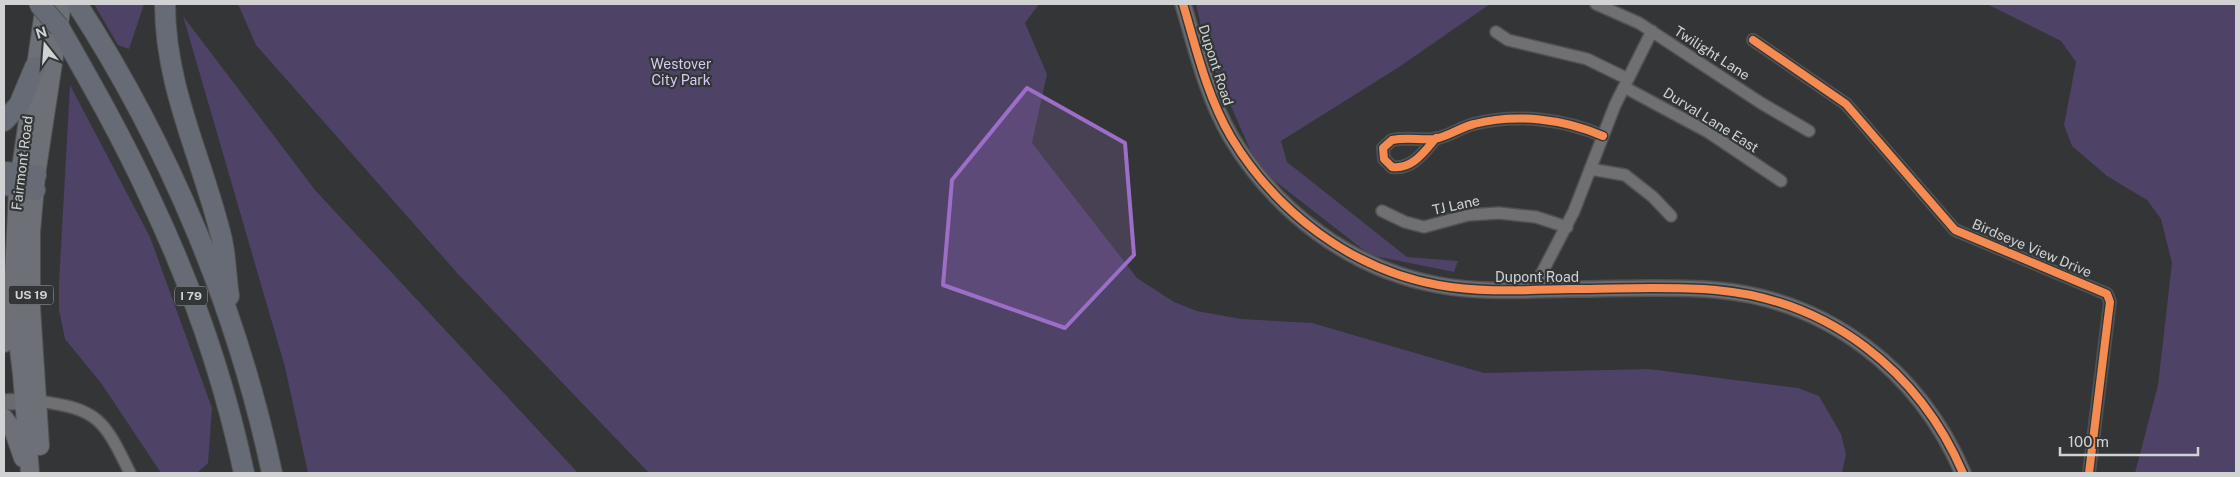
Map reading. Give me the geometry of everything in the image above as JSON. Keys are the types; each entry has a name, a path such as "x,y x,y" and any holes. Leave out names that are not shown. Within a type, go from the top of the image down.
{"highway":[{"path":"39,4 59,27"},
{"name":"I 79","path":"45,4 115,127 151,198 188,287 216,370 244,473"},
{"name":"I 79","path":"77,4 122,80 160,152 194,227 232,326 255,402 272,473"},
{"path":"165,4 168,59 181,111 222,240 232,326"},
{"path":"4,121 19,105 35,66"}],"main road":[{"name":"Fairmont Road","path":"42,473 14,300 20,181 45,4"},
{"name":"Fairmont Road","path":"30,473 31,232 20,181 62,4"},
{"path":"4,343 14,300"},
{"path":"4,418 18,441 26,473"}],"street":[{"name":"Dupont Road","path":"1183,4 1205,77 1230,136 1262,182 1298,218 1320,234 1365,261 1411,278 1465,288 1716,290 1760,298 1813,317 1864,345 1888,364 1917,394 1948,440 1963,473"},
{"name":"Twilight Lane","path":"1596,4 1629,18 1652,31 1761,103 1810,130"},
{"path":"1533,290 1567,227 1603,136 1626,83 1652,31"},
{"name":"Durval Lane East","path":"1496,32 1508,40 1597,62 1626,83 1708,132 1781,181"},
{"name":"Birdseye View Drive","path":"1753,40 1846,104 1955,230 2107,294 2110,302 2089,473"},
{"path":"1436,138 1474,124 1514,118 1560,122 1585,128 1603,136"},
{"path":"1590,169 1625,175 1653,197 1671,216"},
{"name":"TJ Lane","path":"1382,211 1405,222 1424,227 1468,215 1499,213 1536,217 1567,227"},
{"path":"4,402 31,400 64,404 83,410 93,416 112,437 130,473"}],"highlighted area":[{"path":"1027,88 1125,143 1134,255 1065,328 943,285 952,180"}],"green space":[{"path":"94,4 144,4 129,49 118,45"},
{"name":"Westover City Park","path":"238,4 1039,4 1025,23 1047,74 1032,143 1137,278 1174,302 1197,311 1241,319 1312,323 1484,373 1649,369 1798,388 1819,396 1841,434 1846,454 1842,473 649,473 458,274 256,45"},
{"path":"1196,4 1490,4 1399,67 1281,141 1287,162 1407,257 1458,261 1454,272 1370,255 1258,168 1206,49"},
{"path":"1987,4 2236,4 2236,473 2135,473 2158,385 2172,263 2161,219 2147,200 2107,176 2072,146 2064,125 2076,62 2061,41"},
{"path":"183,16 315,190 578,473 308,473 285,367"},
{"path":"70,85 150,237 212,408 208,463 197,473 161,473 101,383 65,339 59,310 59,283"}],"cycle path":[{"path":"1183,4 1209,89 1231,137 1249,164 1270,190 1293,213 1346,251 1375,266 1406,277 1454,288 1504,290 1680,288 1716,290 1757,297 1796,308 1832,325 1865,347 1895,373 1922,403 1944,436 1963,473"},
{"path":"1753,40 1846,104 1955,230 2107,294 2110,302 2089,473"},
{"path":"1436,138 1431,143 1427,149 1417,159 1406,166 1392,167 1384,159 1383,148 1392,140 1434,139 1439,138 1474,124 1506,119 1523,118 1556,122 1572,125 1603,136"}]}
